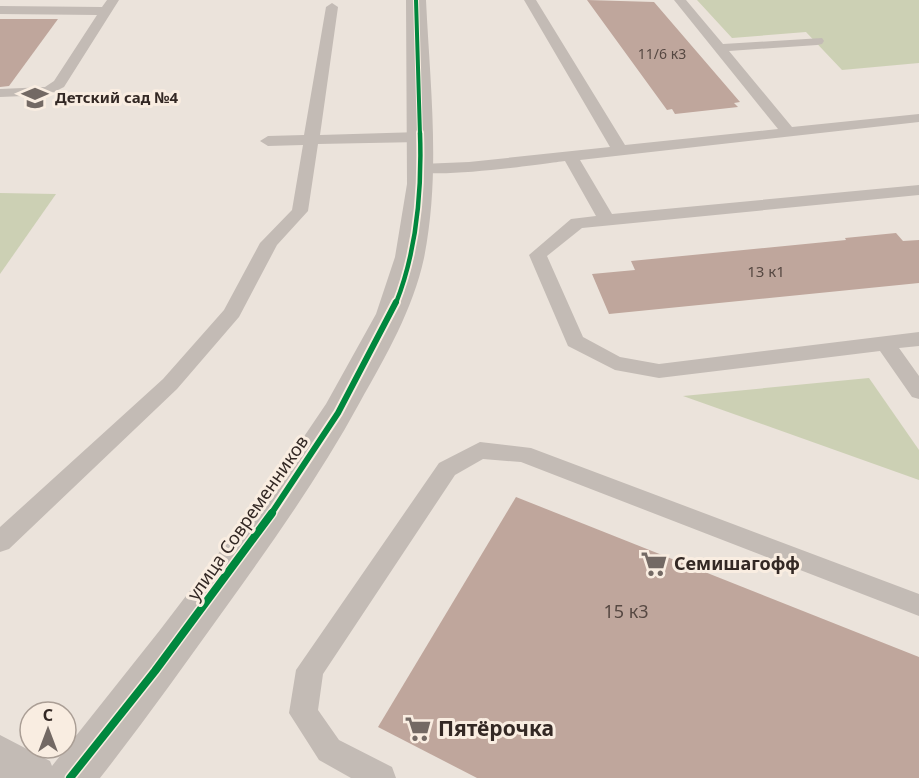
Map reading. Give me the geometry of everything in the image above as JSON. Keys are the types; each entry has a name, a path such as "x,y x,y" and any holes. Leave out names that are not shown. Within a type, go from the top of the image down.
{"street":[{"name":"улица Современников","path":"70,778 129,707 300,476 352,391 382,333 401,287 414,235 421,153 416,0"},
{"path":"0,758 33,778"}],"lane":[{"path":"530,0 620,150"},
{"path":"680,0 788,132"},
{"path":"0,10 108,6 104,16 59,84 48,92 0,93"},
{"path":"0,542 170,384 232,313 269,243 300,211 332,7"},
{"path":"721,48 817,40"},
{"path":"268,141 311,140 421,153 469,167 919,118"},
{"path":"570,156 606,219"},
{"path":"919,190 577,223 538,255 575,341 615,363 659,371 919,339"},
{"path":"885,343 919,392"},
{"path":"381,778 329,750 303,713 310,670 447,470 480,450 524,454 919,605"}],"green space":[{"path":"697,0 919,0 919,63 842,70 806,32 732,38"},
{"path":"0,193 56,194 0,274"},
{"path":"869,378 919,450 919,480 683,396"}],"building":[{"path":"587,0 654,2 740,102 734,103 738,107 675,114 672,109 667,110"},
{"path":"0,19 58,19 9,86 0,87"},
{"path":"896,233 903,241 919,240 919,283 609,314 592,274 635,270 631,261"},
{"path":"516,497 919,657 919,778 477,778 378,727"}],"cycle path":[{"path":"70,778 175,644 289,489 338,413 391,314 410,257 420,184 416,0"}],"place":[{"name":"Детский сад №4","path":"35,98"},
{"name":"Семишагофф","path":"654,564"},
{"name":"Пятёрочка","path":"418,729"}]}
